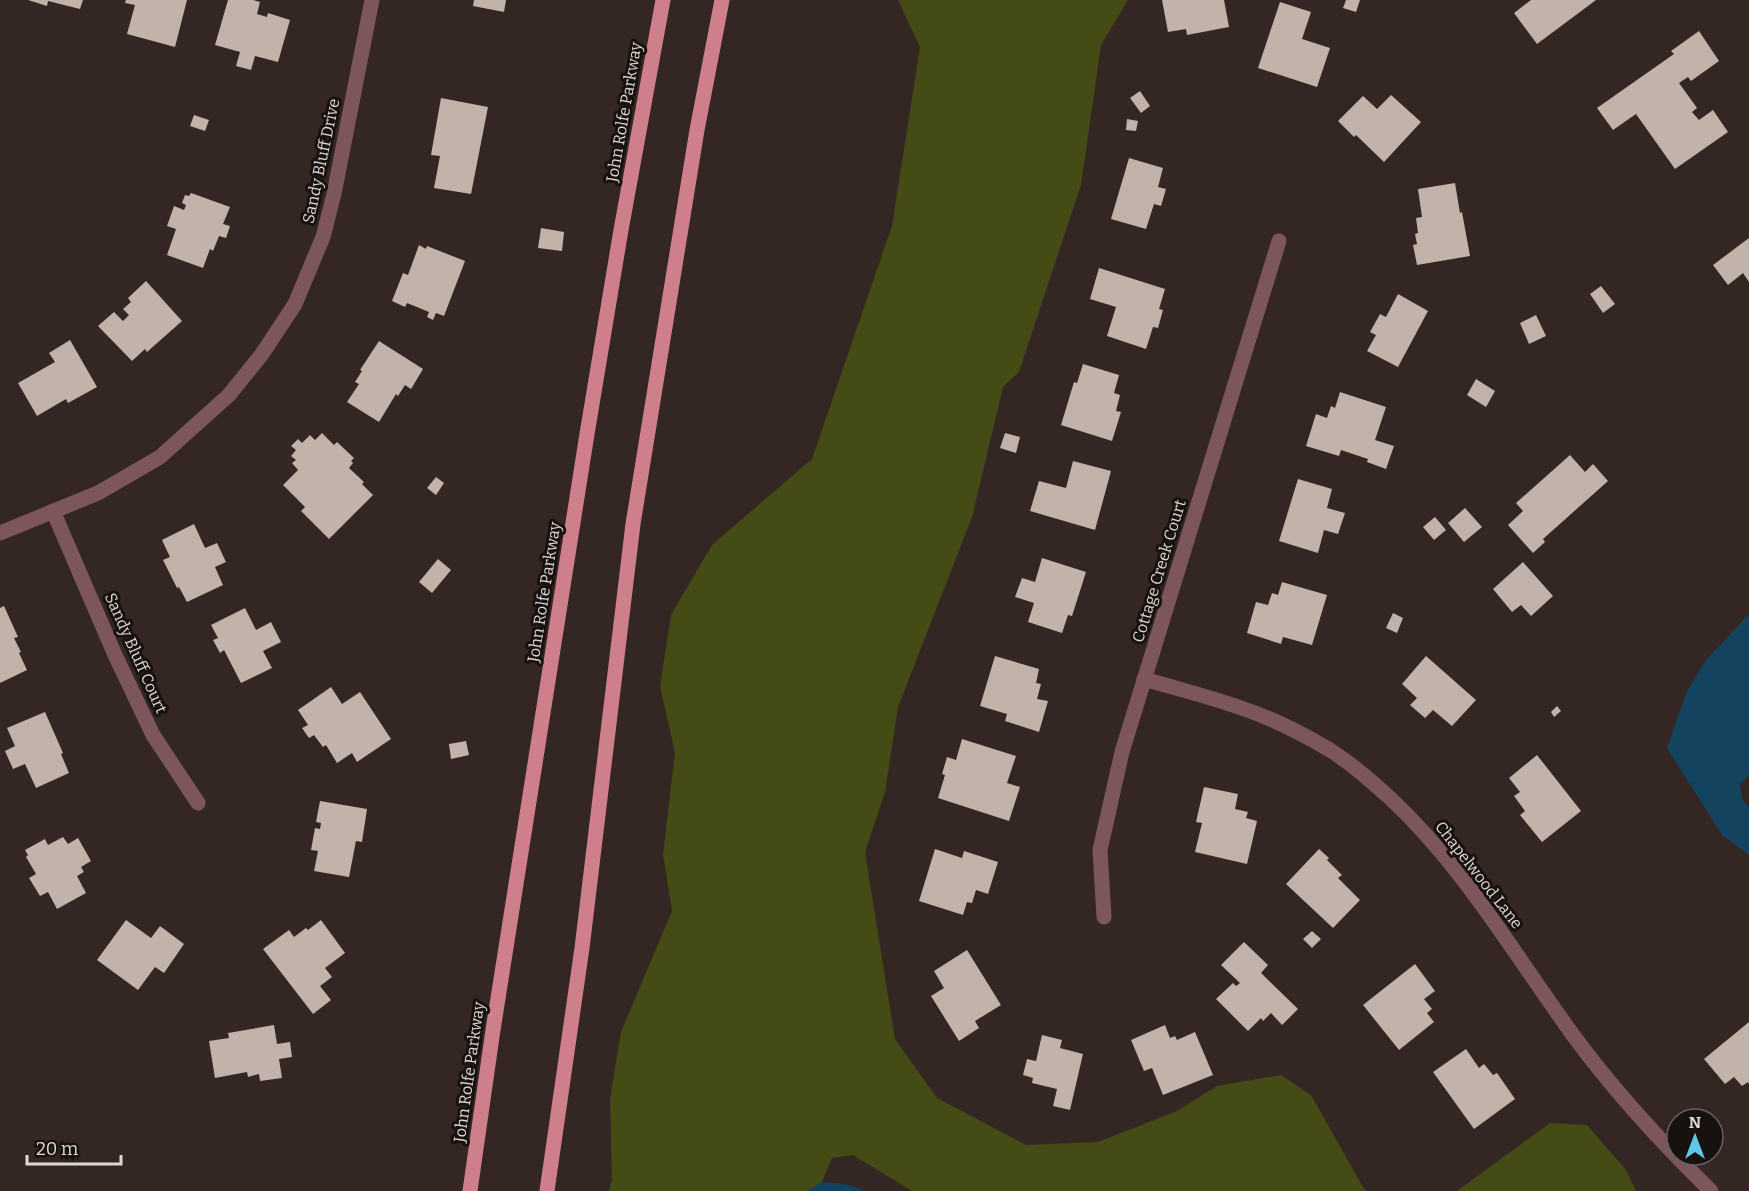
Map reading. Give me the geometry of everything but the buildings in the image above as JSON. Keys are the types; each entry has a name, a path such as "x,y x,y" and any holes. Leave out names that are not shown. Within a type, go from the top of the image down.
{"main road":[{"name":"John Rolfe Parkway","path":"470,1191 493,1030 587,434 663,0"},
{"path":"547,1191 582,948 633,524 697,130 722,0"}],"street":[{"name":"Sandy Bluff Drive","path":"0,533 98,493 160,457 229,395 262,354 295,304 322,237 334,194 372,0"},
{"name":"Cottage Creek Court","path":"1104,917 1100,850 1122,752 1279,241"},
{"name":"Sandy Bluff Court","path":"53,511 115,655 153,735 198,803"},
{"name":"Chapelwood Lane","path":"1144,679 1246,709 1283,725 1331,751 1371,781 1437,846 1485,907 1573,1035 1613,1087 1667,1149 1711,1191"}],"green space":[{"path":"898,0 1128,0 1101,45 1081,185 1019,372 1003,387 972,517 898,707 885,792 865,852 895,1039 937,1098 1026,1145 1098,1142 1177,1111 1217,1086 1281,1075 1311,1095 1364,1189 1368,1191 912,1191 853,1155 832,1158 822,1182 808,1191 609,1191 612,1180 610,1099 621,1032 672,911 663,854 675,753 660,686 671,615 712,545 812,459 892,226 920,47"},
{"path":"1550,1123 1587,1125 1626,1170 1636,1191 1457,1191"}],"water":[{"path":"1749,614 1749,775 1740,784 1742,799 1749,808 1749,855 1722,835 1667,748 1687,691 1706,660"},
{"path":"822,1182 848,1185 862,1191 808,1191"}]}
